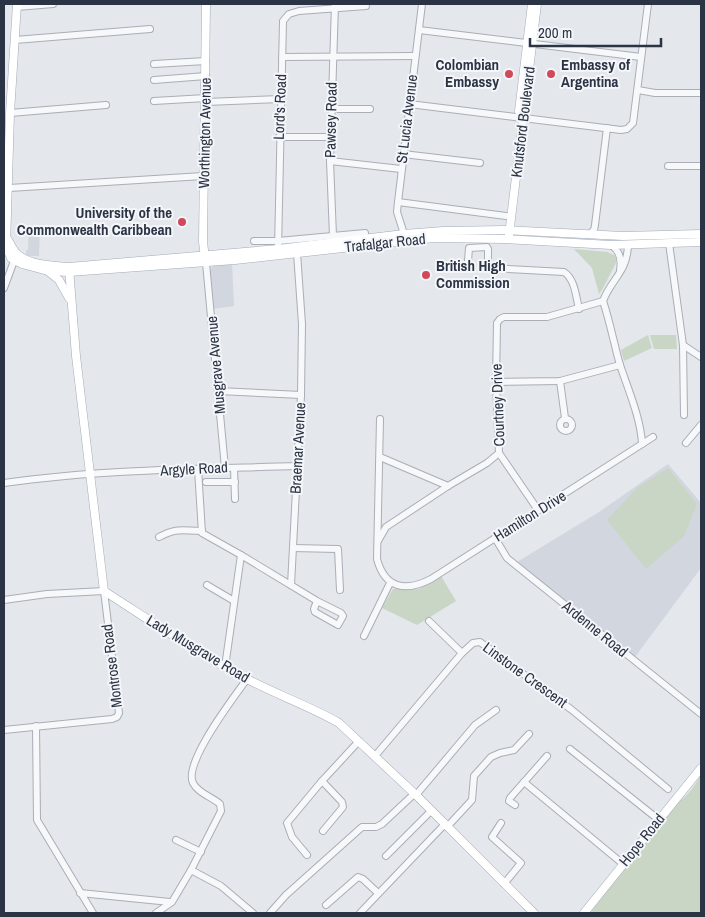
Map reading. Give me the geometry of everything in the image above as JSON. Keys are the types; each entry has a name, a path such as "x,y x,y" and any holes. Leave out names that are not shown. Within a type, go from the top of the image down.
{"main road":[{"name":"Worthington Avenue","path":"205,259 203,242 203,176 206,100 206,4"},
{"name":"Knutsford Boulevard","path":"507,239 507,219 521,119 532,4"},
{"name":"Knutsford Boulevard","path":"529,44 538,4"},
{"path":"17,5 6,172 9,188 6,228 8,239 15,252 21,257 69,270"},
{"path":"495,230 502,228 507,219 515,228 526,232"},
{"name":"Trafalgar Road","path":"69,270 93,271 205,259 278,245 404,234 495,230 623,236 701,234"},
{"path":"623,236 628,245"},
{"name":"Trafalgar Road","path":"69,270 297,253 433,238 507,239 611,245 701,242"},
{"path":"8,239 6,252 14,261 48,271 69,270"},
{"path":"69,270 71,305 104,591"},
{"path":"48,271 59,280 71,305"},
{"path":"70,288 72,280 76,276 93,271"},
{"name":"Lady Musgrave Road","path":"104,591 225,667 270,691 339,723 534,913"},
{"name":"Hope Road","path":"584,913 701,768"}],"street":[{"path":"17,5 54,4"},
{"name":"St Lucia Avenue","path":"404,234 397,212 422,4"},
{"path":"409,104 621,130 631,127 638,90 648,4"},
{"name":"Lord's Road","path":"278,245 283,21 289,14 299,11 335,6 366,6"},
{"name":"Pawsey Road","path":"333,236 330,137 335,6"},
{"path":"15,40 150,29"},
{"path":"419,30 641,57"},
{"path":"282,56 415,56"},
{"path":"154,64 206,61"},
{"path":"154,80 206,76"},
{"path":"638,90 655,93 701,93"},
{"path":"154,100 281,99"},
{"path":"10,113 106,105"},
{"path":"331,109 370,109"},
{"path":"588,235 594,230 595,226 607,128"},
{"path":"279,137 330,137"},
{"path":"403,154 480,163"},
{"path":"330,161 401,169"},
{"path":"668,166 701,166"},
{"path":"9,188 203,176"},
{"path":"398,202 507,219"},
{"path":"254,241 278,245 365,233"},
{"path":"670,243 684,329 684,415"},
{"path":"611,245 616,249 622,260 619,276"},
{"path":"628,245 625,265 603,301 620,365 628,386 642,444"},
{"path":"468,261 469,248 487,247 488,265 490,268 564,272 569,275 572,281 579,309 603,301"},
{"name":"Braemar Avenue","path":"291,585 301,395 302,324 297,253"},
{"name":"Musgrave Avenue","path":"205,259 225,468"},
{"path":"4,288 14,261"},
{"name":"Courtney Drive","path":"538,510 499,453 496,382 497,323 500,319 508,316 547,317 579,309"},
{"path":"683,345 701,357"},
{"path":"496,382 560,382 620,365"},
{"path":"560,382 565,418"},
{"path":"218,391 301,395"},
{"path":"364,636 390,582 380,569 377,559 378,540 376,524 380,419"},
{"path":"686,443 701,425"},
{"name":"Hamilton Drive","path":"390,582 403,586 420,585 431,579 653,437"},
{"path":"378,540 386,527 487,463 499,453"},
{"path":"380,457 448,486"},
{"name":"Argyle Road","path":"4,483 46,477 91,474 297,466"},
{"path":"234,468 235,499"},
{"path":"198,469 202,531 205,535 317,601 343,614 338,625 315,612 314,609 317,601"},
{"path":"206,482 235,482"},
{"path":"159,537 180,529 202,531"},
{"name":"Ardenne Road","path":"495,538 507,558 701,714"},
{"path":"293,548 338,549 340,590"},
{"path":"225,667 241,555"},
{"path":"207,585 234,601"},
{"path":"4,600 47,594 104,591"},
{"name":"Montrose Road","path":"4,730 117,717 119,713 104,591"},
{"path":"429,621 462,653"},
{"name":"Linstone Crescent","path":"375,756 462,653 473,643 480,642 484,643 572,710 668,789"},
{"path":"156,913 172,902 201,852 221,811 220,804 196,788 192,782 192,768 200,748 247,679"},
{"path":"270,913 286,895 362,827 376,827 382,824 415,795 475,725 496,710"},
{"path":"36,726 37,820 93,913"},
{"path":"360,913 472,800 474,776 490,757 514,750 528,734"},
{"path":"307,855 289,831 287,824 358,741"},
{"path":"570,750 659,820"},
{"path":"515,805 509,800 547,756"},
{"path":"322,781 342,802 343,807 323,831"},
{"path":"524,782 623,864"},
{"path":"386,856 431,811"},
{"path":"501,823 492,835 493,838 521,863 504,884"},
{"path":"176,840 201,852"},
{"path":"191,870 220,886 253,913"},
{"path":"326,905 358,877 363,879 378,894"},
{"path":"80,893 172,902"}],"shaded area":[{"path":"29,226 40,226 39,256 26,256"},
{"path":"232,263 234,306 213,309 210,270 213,266"},
{"path":"668,464 701,503 701,568 635,657 517,562 599,512"}],"green space":[{"path":"574,249 607,252 616,256 617,261 599,294 592,268"},
{"path":"648,335 652,348 624,361 621,350"},
{"path":"650,335 676,335 677,349 654,349"},
{"path":"668,468 697,504 684,536 646,569 607,520 638,487"},
{"path":"441,576 456,601 417,625 382,608 393,589 419,589"},
{"path":"701,774 701,913 590,913 674,804 690,791"}],"place":[{"name":"Colombian Embassy","path":"509,74"},
{"name":"Embassy of Argentina","path":"551,74"},
{"name":"University of the Commonwealth Caribbean","path":"182,222"},
{"name":"British High Commission","path":"426,275"}]}
